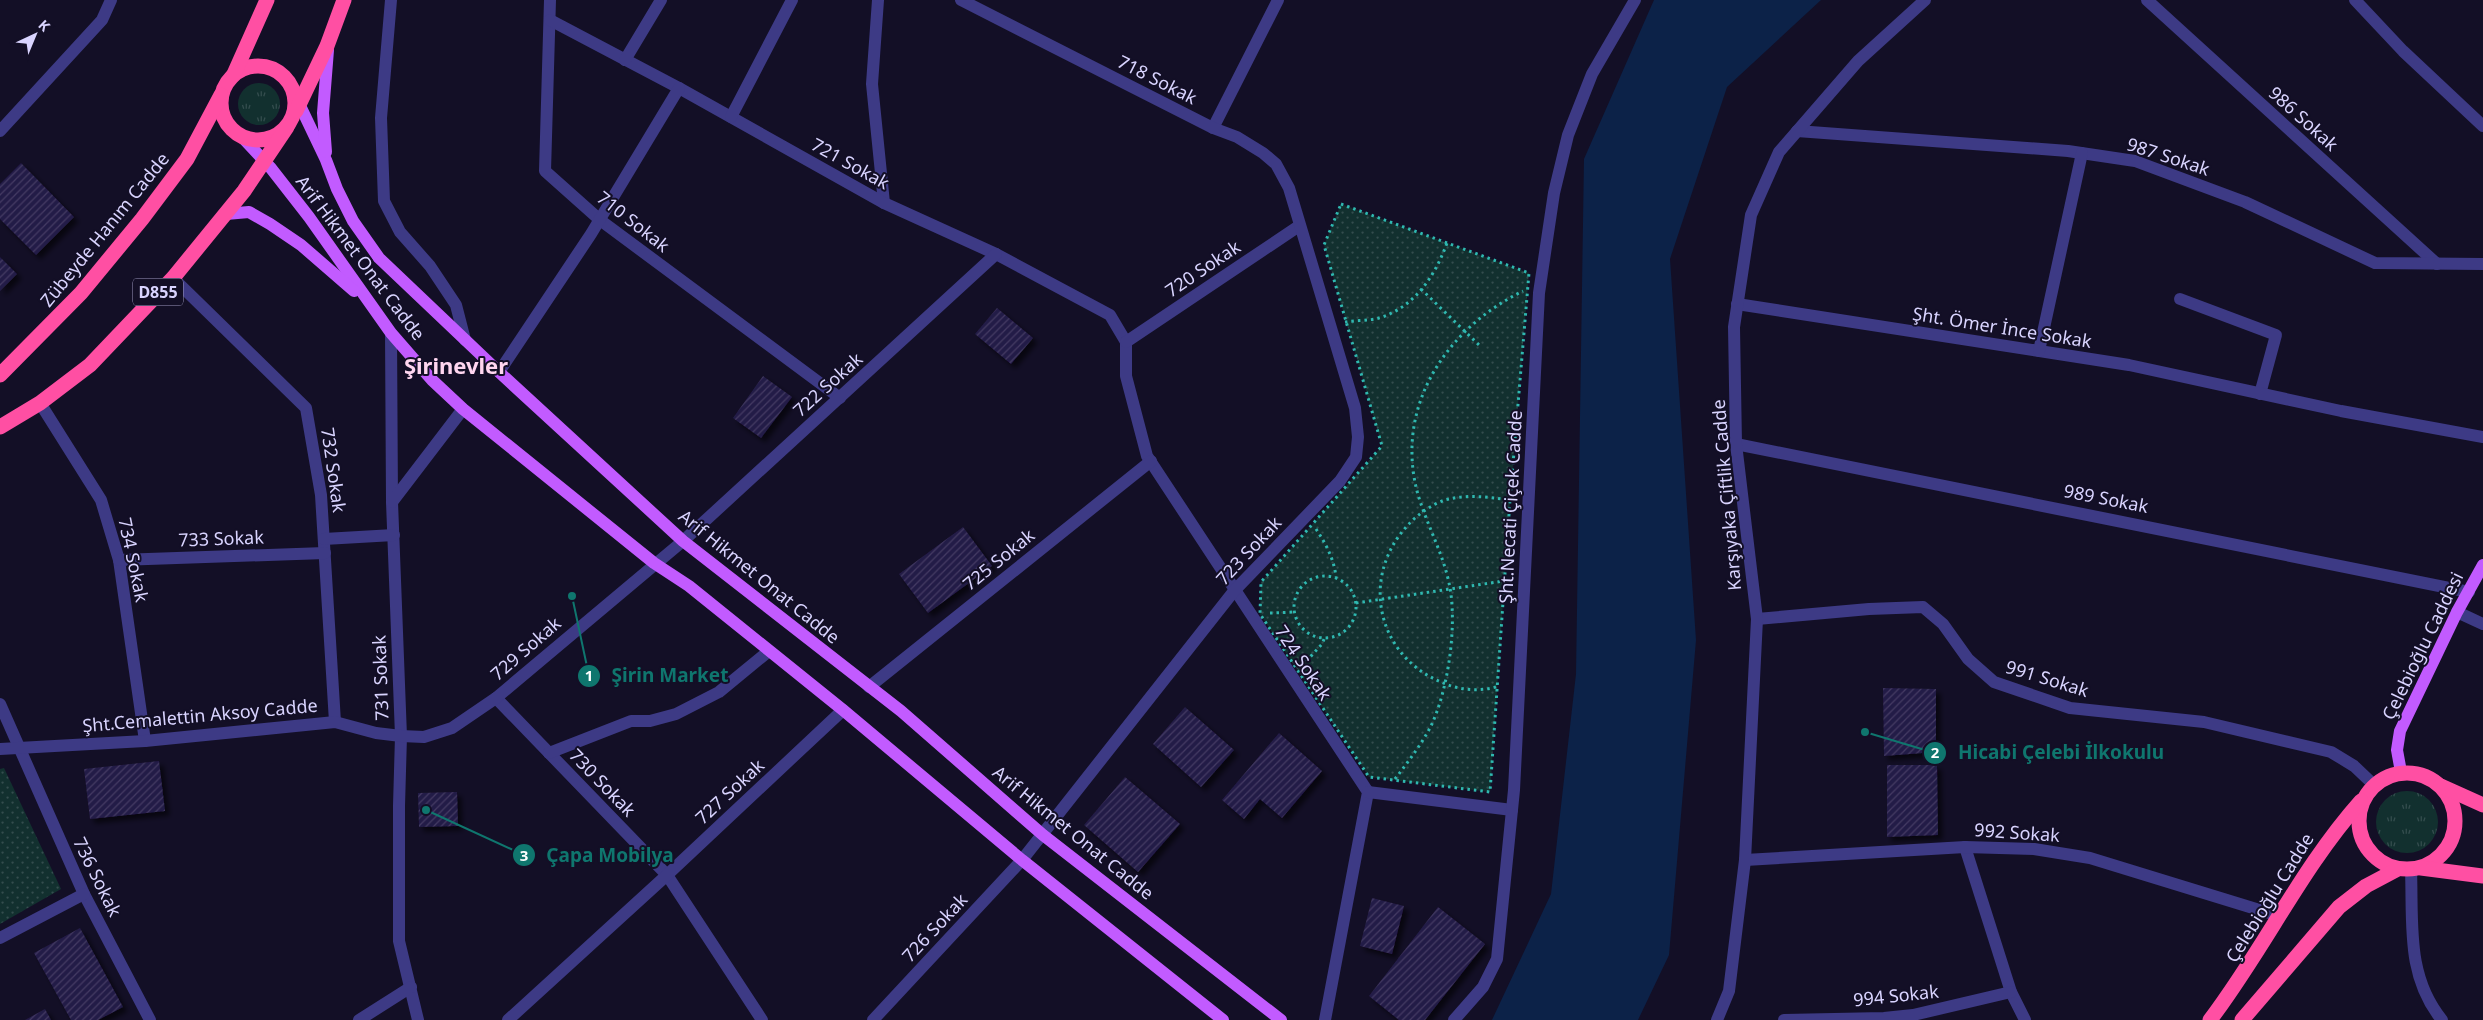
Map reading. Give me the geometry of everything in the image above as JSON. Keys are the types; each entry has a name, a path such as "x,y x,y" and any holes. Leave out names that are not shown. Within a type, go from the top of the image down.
{"highway":[{"path":"234,74 245,68 257,66 269,67 285,77 294,110 277,136 266,140 253,140 241,136 224,119 221,107 226,83 234,74 267,0"},
{"name":"D855","path":"0,428 40,403 90,365 173,278 226,214 264,161 294,110 328,44 344,0"},
{"name":"Zübeyde Hanım Cadde","path":"0,375 81,294 137,225 187,159 222,95"},
{"path":"2483,805 2439,785 2428,777 2415,773 2401,772 2388,776 2374,785 2364,798 2358,813 2363,843 2372,855 2384,864 2410,869 2483,876"},
{"path":"2242,1020 2289,962 2339,907 2366,886 2442,854 2451,841 2455,826 2454,810 2448,796 2439,785"},
{"name":"Çelebioğlu Cadde","path":"2210,1020 2242,978 2324,846 2364,798"}],"main road":[{"path":"326,160 323,113 328,44"},
{"name":"Arif Hikmet Onat Cadde","path":"294,110 326,160 337,189 354,221 379,258 498,372 682,541 901,710 1043,835 1281,1020"},
{"name":"Arif Hikmet Onat Cadde","path":"241,136 264,161 309,218 391,333 432,380 463,409 654,562 689,586 843,710 1022,860 1223,1020"},
{"path":"226,214 249,212 270,224 301,245 367,301"},
{"name":"Çelebioğlu Caddesi","path":"2401,772 2397,750 2400,731 2457,612 2483,565"}],"street":[{"path":"0,131 102,20 111,0"},
{"path":"391,0 380,118 384,201 400,232 430,266 456,305 465,340"},
{"name":"710 Sokak","path":"550,0 545,171 600,220 840,398"},
{"path":"625,60 661,0"},
{"path":"731,117 792,0"},
{"path":"878,0 872,84 884,203"},
{"name":"718 Sokak","path":"961,0 1213,128 1237,137 1276,164 1289,188 1300,226"},
{"path":"1213,128 1278,0"},
{"name":"Şht.Necati Çiçek Cadde","path":"1454,1020 1483,987 1497,959 1512,810 1539,293 1554,193 1568,135 1592,74 1635,0"},
{"name":"Karşıyaka Çiftlik Cadde","path":"1717,1020 1729,991 1745,860 1757,619 1736,444 1734,327 1752,215 1779,152 1858,60 1925,0"},
{"name":"986 Sokak","path":"2147,0 2436,264"},
{"path":"2355,0 2403,51 2483,126"},
{"name":"721 Sokak","path":"550,20 679,88 884,203 996,254 1110,315 1126,342"},
{"path":"498,372 600,220 679,88"},
{"name":"987 Sokak","path":"1797,131 2082,153 2144,164 2244,202 2375,263 2483,264"},
{"path":"2039,351 2082,153"},
{"name":"723 Sokak","path":"1022,860 1234,591 1309,520 1340,481 1356,457 1358,444 1355,408 1300,226"},
{"name":"720 Sokak","path":"1126,342 1300,226"},
{"name":"722 Sokak","path":"682,541 996,254"},
{"name":"732 Sokak","path":"173,278 306,408 321,495 335,722"},
{"path":"2180,300 2276,335 2260,394"},
{"name":"Şht. Ömer İnce Sokak","path":"1737,304 2129,366 2341,412 2483,437"},
{"name":"731 Sokak","path":"391,333 392,502 401,736 399,806 400,941 418,1020"},
{"name":"724 Sokak","path":"1126,342 1126,376 1151,461 1234,591 1368,792"},
{"name":"734 Sokak","path":"40,403 101,500 119,560 145,741"},
{"path":"392,502 463,409"},
{"name":"989 Sokak","path":"1736,444 2469,592"},
{"name":"725 Sokak","path":"869,687 1151,461"},
{"path":"324,539 394,535"},
{"name":"729 Sokak","path":"401,736 424,737 452,728 496,698 654,562 682,541"},
{"name":"733 Sokak","path":"119,560 325,553"},
{"name":"991 Sokak","path":"1757,619 1869,609 1923,607 1943,624 1968,659 1994,682 2070,708 2204,722 2331,752 2354,766 2374,785"},
{"path":"2457,612 2483,624"},
{"path":"549,753 631,721 650,721 676,714 718,692 769,651"},
{"name":"730 Sokak","path":"496,698 667,875 762,1020"},
{"name":"736 Sokak","path":"0,704 84,894 150,1020"},
{"name":"727 Sokak","path":"508,1020 667,875 843,710"},
{"name":"Şht.Cemalettin Aksoy Cadde","path":"0,748 145,741 335,722 376,733 401,736"},
{"path":"1325,1020 1368,792 1512,810"},
{"path":"1965,847 2010,992 2025,1020"},
{"name":"992 Sokak","path":"1745,860 1965,847 2034,849 2090,858 2279,916"},
{"name":"726 Sokak","path":"873,1020 1022,860"},
{"path":"2410,869 2415,960 2419,981 2429,1004 2442,1020"},
{"path":"0,938 84,894"},
{"path":"359,1020 411,988"},
{"name":"994 Sokak","path":"1784,1020 1884,1018 1913,1015 2010,992"}],"path":[{"path":"1341,204 1447,243 1529,274 1510,500 1490,792 1369,777 1260,614 1261,582 1309,520 1382,446 1324,245 1341,204"},
{"path":"1329,324 1379,318 1408,303 1430,279 1447,243"},
{"path":"1421,289 1479,346"},
{"path":"1394,780 1432,725 1444,684 1451,643 1450,589 1435,536 1424,511 1413,468 1416,413 1425,388 1437,365 1464,331 1500,302 1528,289"},
{"path":"1497,687 1485,690 1454,688 1425,676 1402,655 1386,628 1380,599 1383,566 1395,538 1417,515 1444,500 1477,495 1510,500"},
{"path":"1309,520 1325,542 1336,578"},
{"path":"1298,669 1305,665 1325,638 1342,632 1350,626 1354,618 1356,603 1351,590 1336,578 1320,576 1306,582 1298,591 1295,601 1295,612 1298,622 1305,630 1325,638"},
{"path":"1356,603 1504,581"},
{"path":"1260,614 1295,612"}],"green space":[{"path":"263,83 271,86 277,92 280,104 277,116 271,122 255,125 247,122 241,116 238,100 241,92 247,86"},
{"path":"1341,204 1529,273 1510,500 1490,792 1369,777 1260,614 1261,582 1382,446 1324,245"},
{"path":"4,768 61,889 0,924 0,769"},
{"path":"2401,791 2413,791 2425,796 2433,804 2438,816 2438,828 2433,840 2425,848 2413,853 2401,853 2389,848 2381,840 2376,828 2376,816 2381,804 2389,796"}],"water":[{"path":"1654,0 1821,0 1727,87 1670,259 1696,640 1669,955 1638,1020 1492,1020 1551,894 1576,674 1584,159"}],"building":[{"path":"21,163 74,217 36,255 0,219 0,184"},
{"path":"0,257 17,274 0,291"},
{"path":"997,308 1033,338 1011,364 975,334"},
{"path":"763,376 792,397 761,438 733,418"},
{"path":"963,527 992,566 928,613 899,574"},
{"path":"1883,688 1936,689 1936,752 1884,756"},
{"path":"1185,707 1234,750 1201,787 1153,744"},
{"path":"1279,733 1322,771 1282,818 1260,799 1244,819 1222,800"},
{"path":"159,761 165,811 90,819 84,769"},
{"path":"1887,765 1937,765 1938,835 1887,837"},
{"path":"1125,777 1180,824 1138,872 1084,825"},
{"path":"457,792 458,826 419,827 418,793"},
{"path":"1372,898 1404,906 1392,954 1360,946"},
{"path":"1438,907 1485,944 1425,1020 1399,1020 1369,996"},
{"path":"80,928 123,1007 98,1020 71,1020 34,953"},
{"path":"45,1009 51,1020 25,1020"}],"place":[{"name":"Şirin Market","path":"572,596"},
{"name":"Hicabi Çelebi İlkokulu","path":"1865,732"},
{"name":"Çapa Mobilya","path":"426,810"}],"district":[{"name":"Şirinevler","path":"456,366"}]}
